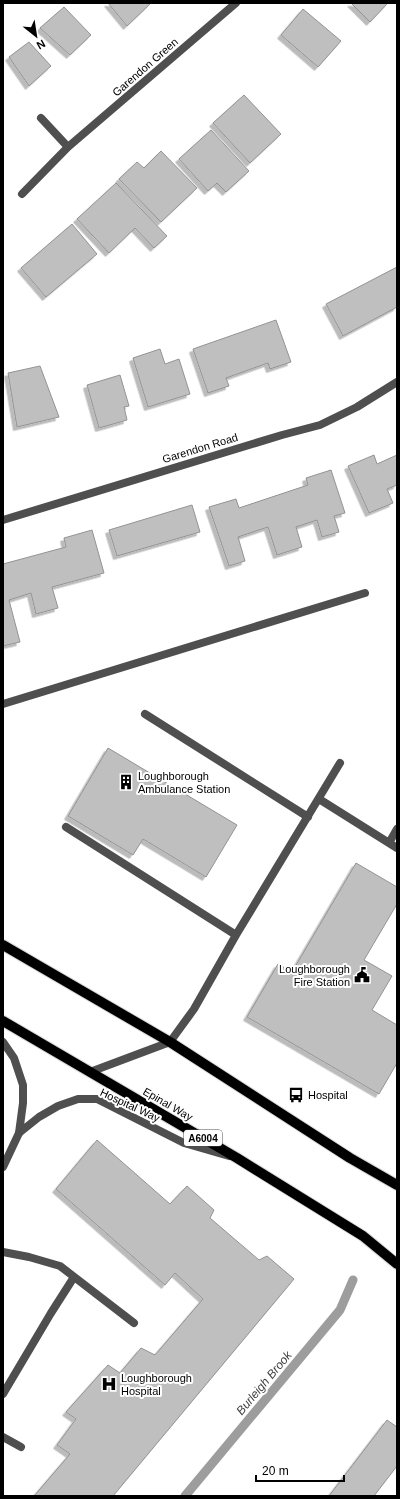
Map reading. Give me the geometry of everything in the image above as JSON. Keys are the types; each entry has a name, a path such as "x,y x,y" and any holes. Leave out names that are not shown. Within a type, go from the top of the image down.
{"main road":[{"path":"3,946 170,1042 350,1158 397,1185"},
{"name":"Epinal Way","path":"3,1021 237,1158 363,1236 397,1264"}],"street":[{"name":"Garendon Green","path":"22,194 68,147 236,3"},
{"path":"40,118 68,147"},
{"name":"Garendon Road","path":"3,520 282,435 320,425 357,407 397,382"},
{"path":"3,704 365,593"},
{"path":"145,714 308,817"},
{"path":"90,1072 170,1042 194,1009 236,935 340,763"},
{"path":"319,799 397,848"},
{"path":"66,827 236,935"},
{"path":"389,843 397,829"},
{"name":"Hospital Way","path":"3,1042 14,1058 23,1085 23,1103 19,1133 3,1167"},
{"name":"Hospital Way","path":"19,1133 39,1117 58,1106 78,1099 97,1099 184,1143 237,1158"},
{"path":"3,1252 29,1257 60,1266 134,1323"},
{"path":"3,1394 74,1277"},
{"path":"3,1438 21,1447"}],"building":[{"path":"108,3 151,3 127,26"},
{"path":"351,3 388,3 370,22"},
{"path":"64,7 91,35 70,55 40,28"},
{"path":"303,9 341,41 318,67 281,35"},
{"path":"29,42 51,66 29,86 9,57"},
{"path":"244,95 281,134 250,163 213,123"},
{"path":"211,130 249,171 226,192 217,183 208,191 179,159"},
{"path":"161,151 197,188 161,222 119,179 137,162 144,168"},
{"path":"116,183 167,236 154,248 135,228 109,253 77,219"},
{"path":"72,224 97,254 46,297 21,268"},
{"path":"397,267 397,307 343,336 326,304"},
{"path":"276,320 291,362 270,369 268,363 226,378 229,386 208,393 193,349"},
{"path":"160,349 165,364 179,359 190,394 148,407 133,358"},
{"path":"40,366 59,417 17,427 8,373"},
{"path":"120,375 129,406 124,407 127,420 99,428 87,385"},
{"path":"374,455 377,464 397,455 397,485 387,489 393,503 369,513 348,466"},
{"path":"331,470 345,513 334,516 339,532 322,537 317,520 296,527 302,547 277,555 268,527 238,537 245,561 229,566 209,507 236,499 239,508 308,485 306,478"},
{"path":"192,505 200,532 117,556 109,530"},
{"path":"92,530 104,573 52,587 58,608 36,614 31,593 9,600 20,642 3,646 3,564 66,547 64,538"},
{"name":"Loughborough Ambulance Station","path":"108,748 237,825 206,877 143,839 133,855 68,816"},
{"name":"Loughborough Fire Station","path":"356,863 397,887 397,904 364,960 392,976 372,1010 397,1025 397,1063 379,1094 247,1017 278,964 292,972"},
{"path":"97,1140 170,1204 187,1186 214,1210 210,1218 259,1260 267,1256 294,1279 113,1496 34,1496 70,1454 57,1445 76,1419 66,1412 108,1365 120,1373 141,1348 155,1355 203,1299 175,1273 165,1285 56,1189"},
{"path":"387,1420 397,1427 397,1466 374,1496 329,1496"}],"waterway":[{"name":"Burleigh Brook","path":"185,1496 340,1310 353,1280"}],"place":[{"name":"Loughborough Ambulance Station","path":"126,782"},
{"name":"Loughborough Fire Station","path":"362,975"},
{"name":"Hospital","path":"296,1095"},
{"name":"Loughborough Hospital","path":"109,1384"}]}
